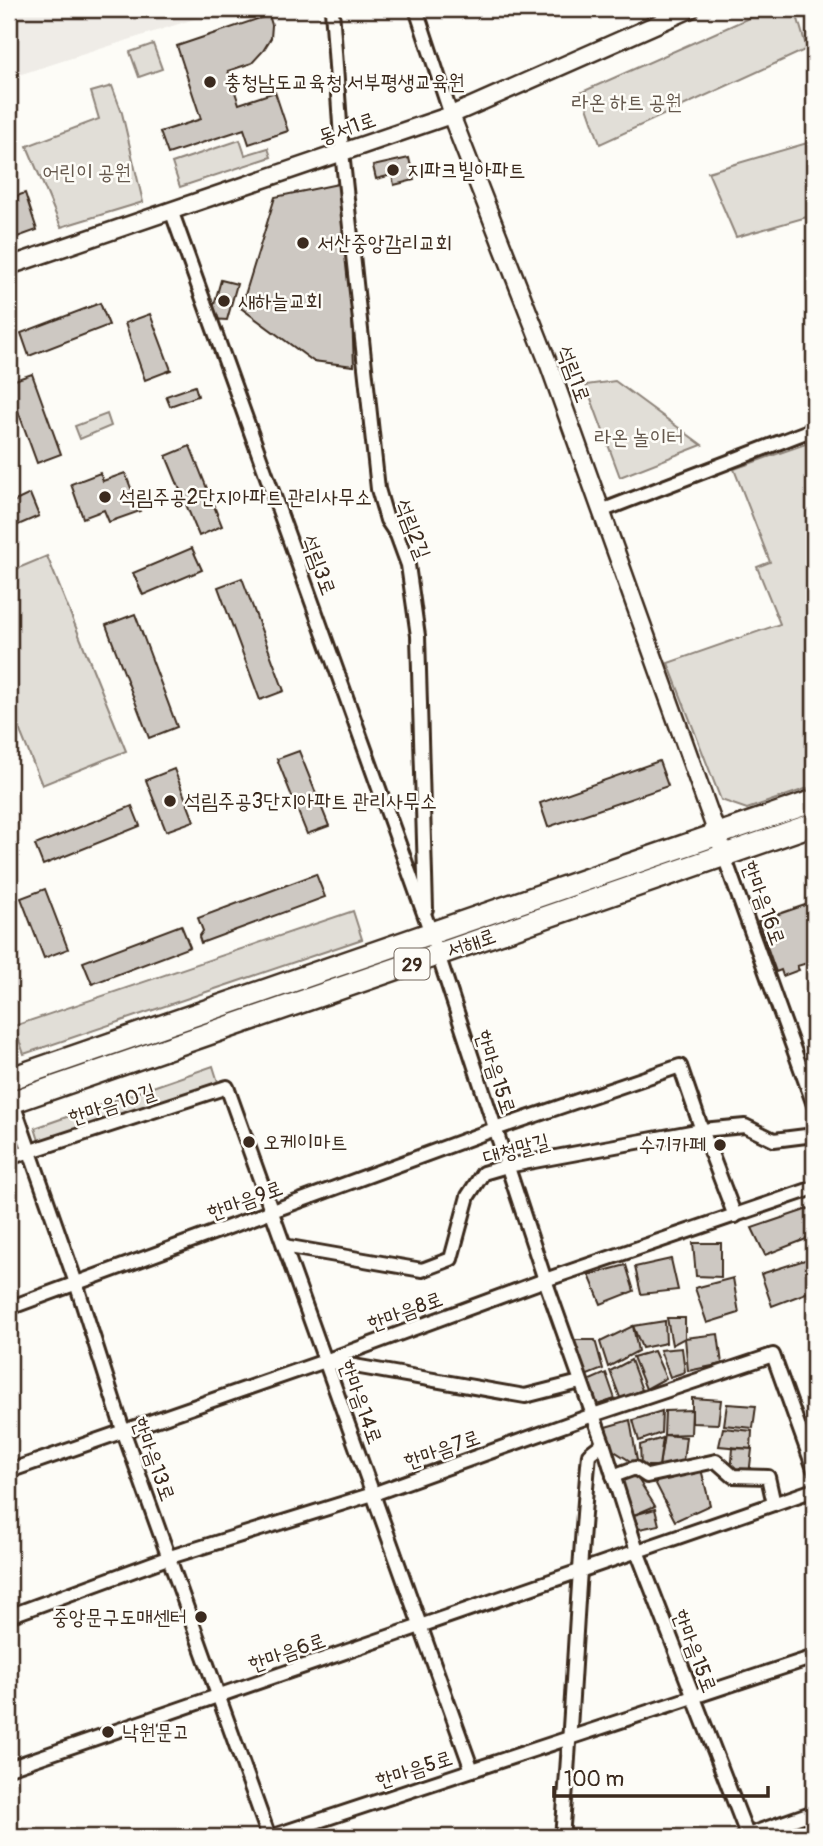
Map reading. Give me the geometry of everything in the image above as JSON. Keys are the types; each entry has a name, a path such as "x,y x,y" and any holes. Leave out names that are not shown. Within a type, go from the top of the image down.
{"main road":[{"name":"서해로","path":"9,1079 429,927 717,835 814,801"},
{"name":"서해로","path":"10,1099 438,955 814,824"}],"street":[{"path":"332,9 342,152"},
{"name":"석림1로","path":"416,9 451,115 549,365 717,835"},
{"name":"동서1로","path":"9,265 451,115 691,9"},
{"name":"석림2길","path":"342,152 378,489 387,520 397,534 408,565 418,636 429,927"},
{"name":"석림3로","path":"171,210 429,927"},
{"path":"601,512 814,429"},
{"name":"한마음16로","path":"717,835 814,1105"},
{"name":"한마음15로","path":"429,927 545,1280 603,1443 636,1551 746,1837"},
{"name":"한마음9로","path":"9,1308 495,1129 680,1066 702,1130"},
{"name":"한마음10길","path":"9,1158 227,1087"},
{"name":"한마음14로","path":"227,1087 472,1770"},
{"name":"한마음13로","path":"10,1099 76,1283 123,1430 269,1837"},
{"name":"대청말길","path":"284,1246 422,1270 451,1259 468,1196 483,1173 507,1166 702,1130 745,1126 774,1140 814,1135"},
{"path":"702,1130 735,1216"},
{"name":"한마음8로","path":"9,1471 545,1280 814,1188"},
{"name":"한마음7로","path":"9,1616 170,1557 373,1494 593,1415 773,1355 814,1469"},
{"path":"325,1360 525,1396 580,1382"},
{"path":"562,1837 571,1738 578,1572 589,1454 603,1443"},
{"path":"613,1476 635,1468 648,1476 716,1461 733,1476 768,1477 774,1504"},
{"name":"한마음6로","path":"9,1768 814,1490"},
{"name":"한마음5로","path":"269,1837 814,1657"},
{"path":"746,1837 814,1812"}],"shaded area":[{"path":"9,9 211,9 213,13 9,78"}],"green space":[{"name":"라온 하트 공원","path":"769,9 795,9 807,49 600,144 582,92"},
{"path":"153,44 162,69 139,77 130,52"},
{"name":"어린이 공원","path":"112,86 122,113 143,202 61,227 27,146 99,119 91,92"},
{"path":"240,140 245,155 268,148 271,157 180,187 172,163"},
{"path":"814,141 814,215 736,237 708,172"},
{"name":"라온 놀이터","path":"615,381 702,445 620,477 586,385"},
{"path":"107,414 111,426 80,439 75,426"},
{"path":"814,441 814,786 747,809 721,800 668,663 780,624 757,567 770,562 734,469"},
{"path":"47,556 126,751 42,785 9,704 9,572"},
{"path":"353,911 362,939 24,1054 14,1026"},
{"path":"213,1066 218,1082 40,1144 35,1128"}],"building":[{"name":"충청남도교육청 서부평생교육원","path":"269,15 272,25 271,38 263,51 252,63 228,71 239,104 275,92 288,131 249,144 244,129 168,154 160,132 201,119 177,46"},
{"name":"지파크빌아파트","path":"409,158 414,180 394,185 392,175 376,179 373,166"},
{"name":"서산중앙감리교회","path":"338,184 351,290 354,366 313,361 241,308 275,197"},
{"path":"25,193 37,230 9,240 9,210 17,207 17,196"},
{"name":"새하늘교회","path":"221,280 237,284 227,320 210,319"},
{"path":"100,303 109,325 29,356 21,333"},
{"path":"150,314 171,370 145,380 125,323"},
{"path":"32,374 61,454 37,463 9,386 9,382"},
{"path":"195,386 198,396 170,406 166,396"},
{"path":"190,446 222,526 199,536 166,456"},
{"name":"석림주공2단지아파트 관리사무소","path":"100,473 103,481 125,473 140,511 109,522 104,510 83,518 71,484"},
{"path":"30,494 39,516 9,529 9,504"},
{"path":"192,548 202,570 143,595 133,573"},
{"path":"242,578 284,691 260,700 218,587"},
{"path":"135,614 177,727 149,738 106,625"},
{"path":"299,751 329,826 307,834 277,759"},
{"path":"659,761 668,786 548,827 540,803"},
{"name":"석림주공3단지아파트 관리사무소","path":"174,769 194,821 166,831 146,780"},
{"path":"132,806 140,826 43,865 35,845"},
{"path":"316,874 325,897 201,943 199,937 203,931 198,918"},
{"path":"45,889 68,949 44,958 21,898"},
{"path":"814,902 814,961 797,966 799,970 783,976 781,970 776,972 758,921"},
{"path":"181,925 190,947 92,984 83,962"},
{"path":"814,1207 814,1236 765,1255 752,1228"},
{"path":"693,1243 721,1243 721,1277 696,1276"},
{"path":"814,1257 814,1290 772,1306 761,1274"},
{"path":"671,1259 678,1290 641,1294 635,1267"},
{"path":"626,1265 634,1291 601,1304 589,1275"},
{"path":"733,1278 739,1313 707,1323 695,1288"},
{"path":"667,1318 685,1318 685,1338 672,1345"},
{"path":"665,1321 666,1343 642,1348 633,1326"},
{"path":"633,1326 638,1351 608,1367 600,1342"},
{"path":"718,1334 722,1364 688,1371 685,1338"},
{"path":"558,1340 595,1340 603,1369 575,1380"},
{"path":"682,1348 685,1372 670,1377 660,1350"},
{"path":"654,1351 666,1378 646,1389 633,1357"},
{"path":"631,1360 642,1390 621,1400 610,1371"},
{"path":"606,1373 615,1399 585,1409 574,1387"},
{"path":"692,1398 721,1400 718,1424 692,1423"},
{"path":"727,1404 756,1406 753,1428 724,1425"},
{"path":"692,1410 691,1434 664,1435 665,1411"},
{"path":"662,1411 661,1433 639,1441 633,1420"},
{"path":"630,1420 638,1466 608,1447 602,1428"},
{"path":"723,1428 752,1431 751,1449 719,1446"},
{"path":"664,1435 686,1437 683,1462 659,1466"},
{"path":"663,1438 659,1466 641,1466 640,1445"},
{"path":"733,1448 752,1449 749,1475 731,1474"},
{"path":"701,1469 710,1505 675,1521 655,1482"},
{"path":"633,1471 655,1506 634,1515 616,1476"},
{"path":"655,1509 659,1525 639,1529 634,1515"}],"place":[{"name":"충청남도교육청 서부평생교육원","path":"210,82"},
{"name":"지파크빌아파트","path":"393,170"},
{"name":"서산중앙감리교회","path":"303,243"},
{"name":"새하늘교회","path":"224,301"},
{"name":"석림주공2단지아파트 관리사무소","path":"105,497"},
{"name":"석림주공3단지아파트 관리사무소","path":"170,801"},
{"name":"오케이마트","path":"249,1142"},
{"name":"수기카페","path":"720,1145"},
{"name":"중앙문구도매센터","path":"201,1617"},
{"name":"낙원문고","path":"108,1732"}]}
